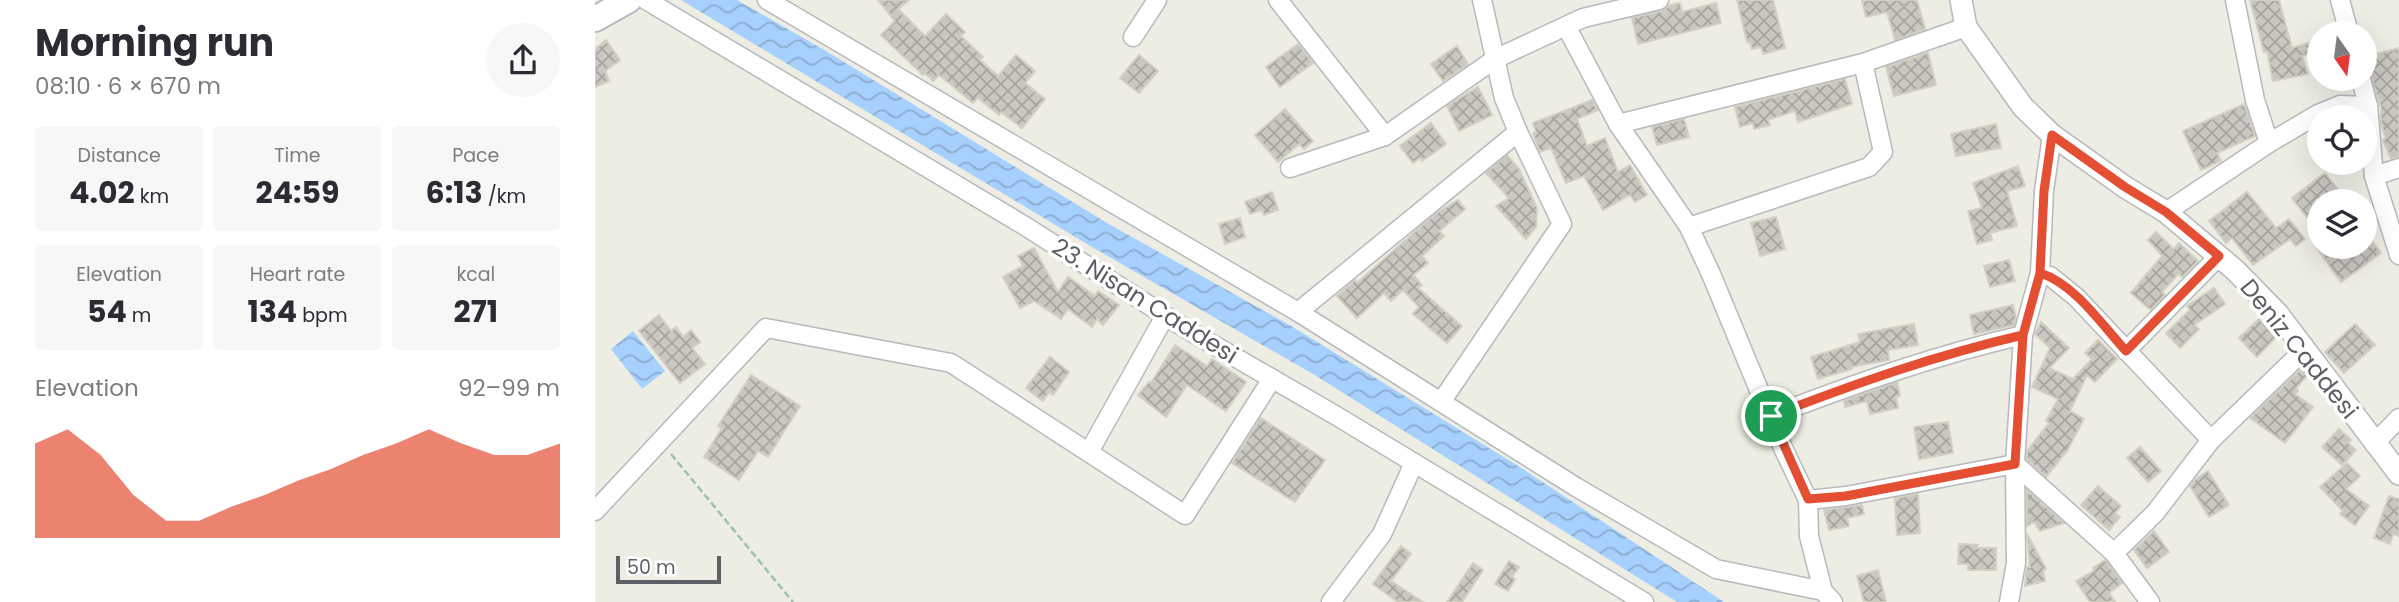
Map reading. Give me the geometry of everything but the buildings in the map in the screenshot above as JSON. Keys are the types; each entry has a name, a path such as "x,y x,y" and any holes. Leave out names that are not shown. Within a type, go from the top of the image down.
{"main road":[{"path":"595,19 629,0"}],"street":[{"name":"23. Nisan Caddesi","path":"646,0 1025,226 1165,316 1644,602"},
{"path":"767,0 1298,313 1576,487 1716,569 1828,597"},
{"path":"1133,37 1157,0"},
{"path":"1278,0 1385,136"},
{"path":"1441,402 1562,224 1504,98 1482,0"},
{"path":"1290,169 1385,136 1495,59 1577,15 1658,0"},
{"name":"Deniz Caddesi","path":"1961,0 1966,27 2023,107 2052,135 2125,187 2166,212 2219,256 2278,314 2399,474"},
{"path":"2235,0 2250,79 2269,143"},
{"path":"2340,0 2346,21"},
{"path":"1577,15 1618,124 1689,228 1711,274 1808,499 1809,536 1828,597"},
{"path":"1618,124 1863,63 1966,27"},
{"path":"1689,228 1869,167 1883,152 1863,63"},
{"path":"2166,212 2307,121"},
{"path":"1298,313 1518,132"},
{"path":"2009,602 2016,563 2015,464 2023,335 2040,273 2044,191 2052,135"},
{"path":"2399,168 2374,176 2399,255"},
{"path":"2126,351 2219,256"},
{"path":"2040,273 2050,276 2076,297 2211,440"},
{"path":"1089,452 1165,316"},
{"path":"595,511 766,328 951,363 1185,514 1272,379"},
{"path":"1771,416 1953,352 2023,335"},
{"path":"2114,553 2155,513 2211,440 2304,350"},
{"path":"2374,444 2399,418"},
{"path":"1331,602 1382,534 1414,463"},
{"path":"1808,499 1846,496 2015,464"},
{"path":"2015,464 2114,553 2150,602"}],"path":[{"path":"660,440 793,602"}],"water":[{"path":"681,0 737,0 826,51 1107,223 1293,327 1523,469 1724,602 1677,602 1313,374 1092,247"},
{"path":"633,331 665,371 642,389 611,349"}],"route":[{"path":"1771,416 1808,499 1846,496 2015,464 2023,335 2040,273 2050,276 2076,297 2126,351 2219,256 2166,212 2125,187 2052,135 2044,191 2040,273 2023,335 1965,348 1771,416"}]}
